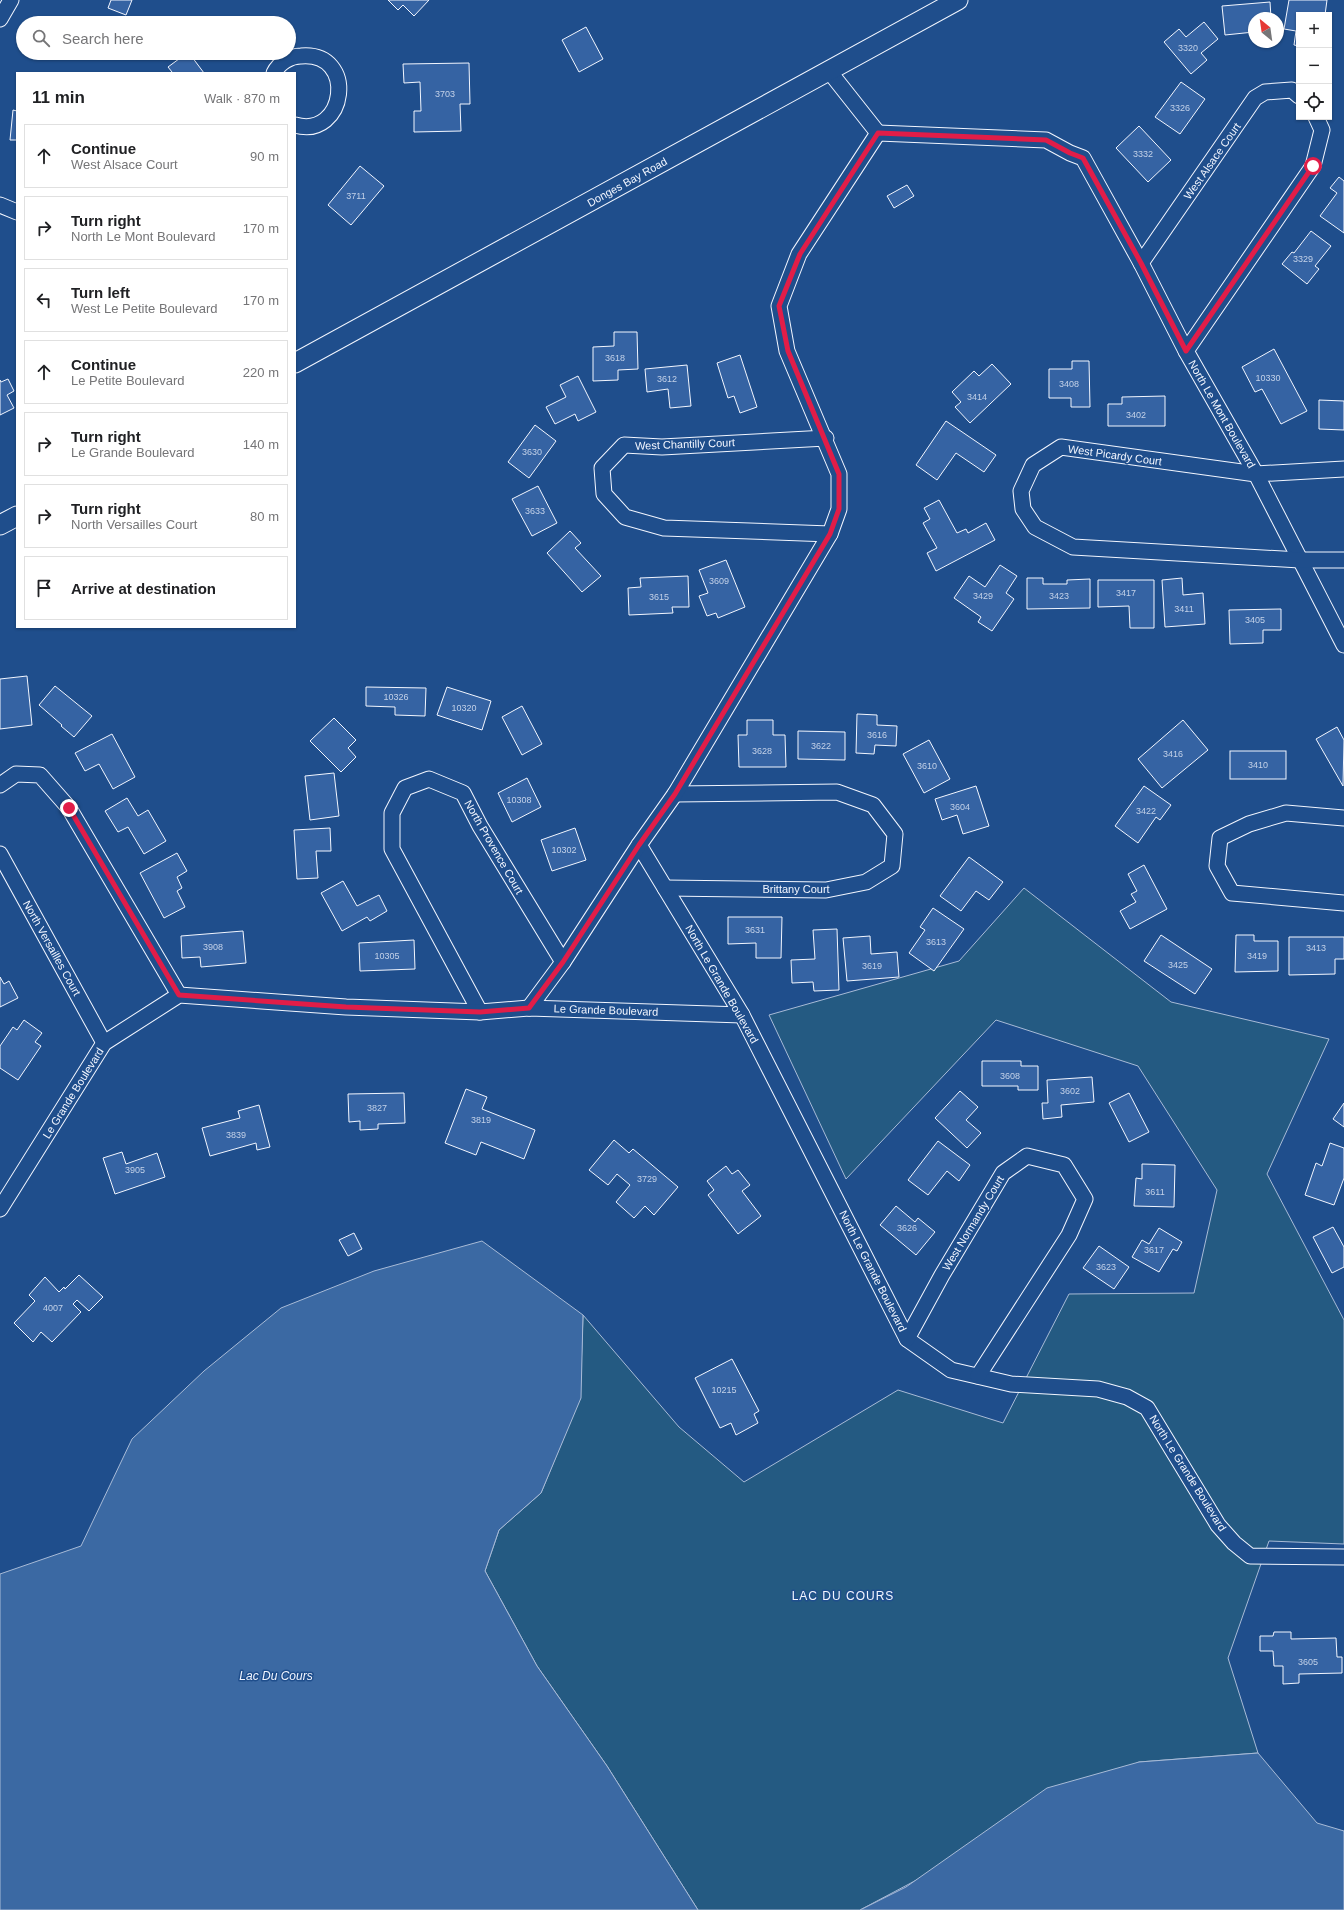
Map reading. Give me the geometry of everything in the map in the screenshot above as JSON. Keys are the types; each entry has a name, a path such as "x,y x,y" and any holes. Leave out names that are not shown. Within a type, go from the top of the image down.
{"street":[{"path":"0,19 11,0"},
{"name":"Donges Bay Road","path":"296,362 958,0"},
{"path":"296,56 308,55 320,58 336,74 340,85 336,107 329,116 319,123 308,126 296,125"},
{"path":"275,72 287,60"},
{"path":"529,1008 563,962 639,845 675,794 830,534 839,509 839,474 826,438 788,351 779,306 800,254 878,133 829,71"},
{"name":"West Alsace Court","path":"1141,263 1255,98 1265,92 1292,90 1296,93"},
{"path":"1186,351 1313,166 1322,130 1317,120"},
{"name":"North Le Mont Boulevard","path":"878,133 1046,140 1083,158 1141,263 1186,351 1256,474 1344,645"},
{"path":"0,205 16,212"},
{"name":"West Chantilly Court","path":"826,438 662,447 624,445 602,468 604,494 624,517 664,528 830,534"},
{"name":"West Picardy Court","path":"1344,469 1256,474 1060,448 1033,465 1022,491 1023,509 1035,527 1073,547 1300,560 1344,560"},
{"path":"0,525 16,517"},
{"path":"0,784 16,774 40,775 69,808 179,995"},
{"name":"North Provence Court","path":"480,1012 392,849 392,813 405,788 429,779 463,793 480,826 563,962"},
{"name":"Brittany Court","path":"665,888 826,890 866,882 892,866 895,834 873,805 837,792 675,794"},
{"path":"1344,818 1286,813 1249,824 1220,838 1217,866 1232,893 1344,904"},
{"name":"North Le Grande Boulevard","path":"639,845 742,1015 908,1339 951,1370 1011,1384 1098,1389 1127,1397 1147,1408 1218,1525 1234,1543 1250,1556 1344,1557"},
{"name":"North Versailles Court","path":"0,854 104,1042"},
{"name":"Le Grande Boulevard","path":"0,1209 104,1042 179,995 346,1007 480,1012 529,1008 742,1015"},
{"name":"West Normandy Court","path":"908,1339 942,1275 1003,1173 1027,1156 1064,1165 1085,1199 1068,1235 978,1376"}],"shaded area":[{"path":"1024,888 1171,1002 1329,1039 1267,1174 1344,1320 1344,1544 1269,1541 1228,1658 1258,1753 1139,1762 860,1910 698,1910 607,1766 537,1666 485,1571 499,1530 541,1493 580,1398 583,1315 679,1427 744,1482 898,1390 1003,1423 1069,1294 1194,1293 1217,1190 1138,1066 996,1020 846,1179 769,1015 959,961"}],"water":[{"name":"Lac Du Cours","path":"482,1241 583,1315 581,1398 541,1493 499,1530 485,1571 537,1666 607,1766 698,1910 0,1910 0,1574 81,1546 132,1439 204,1371 281,1308 374,1271"},
{"path":"1258,1753 1317,1823 1344,1831 1344,1910 860,1910 906,1887 1047,1788 1139,1762"}],"building":[{"path":"111,0 132,0 126,15 108,8"},
{"path":"388,0 429,0 414,16 403,5 398,10"},
{"path":"1289,0 1327,0 1325,12 1296,12 1296,31 1284,29"},
{"path":"1270,2 1271,12 1248,12 1248,33 1225,35 1222,6"},
{"path":"1204,22 1218,39 1201,53 1207,60 1191,74 1164,42 1179,29 1186,37"},
{"path":"586,27 603,59 579,72 562,40"},
{"path":"1296,31 1296,45 1294,45"},
{"path":"178,60 194,60 203,72 172,72 168,67"},
{"path":"469,63 470,104 460,104 461,131 414,132 414,111 421,111 420,82 404,83 403,64"},
{"path":"1181,82 1205,99 1180,134 1155,117"},
{"path":"13,110 16,111 16,140 10,140"},
{"path":"1139,126 1171,160 1148,182 1116,148"},
{"path":"360,166 384,186 351,225 328,205"},
{"path":"1339,177 1344,181 1344,233 1320,216 1337,193 1330,188"},
{"path":"907,185 914,196 894,208 887,196"},
{"path":"1311,231 1331,246 1315,266 1319,269 1307,284 1282,264 1292,252 1294,253"},
{"path":"614,332 637,332 638,369 618,370 618,380 593,381 593,347 614,346"},
{"path":"1274,349 1307,411 1281,424 1262,389 1255,392 1242,367"},
{"path":"740,355 757,407 740,413 734,396 728,398 717,363"},
{"path":"1072,361 1089,361 1090,407 1071,407 1071,398 1049,398 1049,369 1072,369"},
{"path":"992,364 1011,384 970,423 955,407 961,402 952,392 974,371 979,376"},
{"path":"687,365 691,406 670,408 668,389 647,392 645,369"},
{"path":"578,376 596,412 578,421 575,414 555,424 546,407 566,397 560,385"},
{"path":"8,379 14,391 7,395 14,408 0,415 0,380 1,382"},
{"path":"1165,396 1165,426 1108,426 1108,404 1122,404 1122,397"},
{"path":"1319,400 1344,401 1344,430 1319,429"},
{"path":"946,421 996,455 984,472 956,453 937,480 916,465"},
{"path":"535,425 556,441 529,478 508,462"},
{"path":"538,486 557,523 532,536 512,499"},
{"path":"939,500 957,533 966,529 968,533 986,523 995,540 936,571 927,553 937,548 923,523 930,519 924,508"},
{"path":"570,531 581,543 575,548 601,576 582,592 547,553"},
{"path":"726,560 745,607 718,618 716,613 707,616 699,596 708,593 699,570"},
{"path":"1000,565 1017,576 1006,593 1014,599 992,631 978,622 981,617 954,598 969,576 985,587"},
{"path":"688,576 689,607 672,607 673,613 629,615 628,588 641,587 640,578"},
{"path":"1027,578 1043,578 1043,584 1067,584 1067,580 1090,579 1090,608 1027,609"},
{"path":"1182,578 1183,595 1203,593 1205,624 1165,627 1162,580"},
{"path":"1098,580 1154,580 1154,628 1130,628 1129,606 1098,607"},
{"path":"1281,609 1281,630 1263,630 1263,643 1230,644 1229,610"},
{"path":"27,676 32,725 0,729 0,679"},
{"path":"55,686 92,716 74,737 39,705"},
{"path":"366,687 426,688 425,716 395,715 395,707 366,706"},
{"path":"447,687 491,701 482,730 437,715"},
{"path":"522,706 542,744 522,755 502,717"},
{"path":"857,714 877,715 877,725 897,726 896,746 875,745 874,754 856,753"},
{"path":"334,718 356,740 348,748 356,757 341,772 310,741"},
{"path":"747,720 773,720 773,735 785,735 786,767 739,767 738,735 747,735"},
{"path":"1183,720 1208,750 1162,788 1138,759"},
{"path":"1337,727 1344,740 1343,786 1316,739"},
{"path":"798,731 845,732 845,760 798,759"},
{"path":"112,734 135,777 113,789 99,764 85,771 75,753"},
{"path":"929,740 950,779 924,793 903,754"},
{"path":"1230,751 1286,751 1286,779 1230,779"},
{"path":"334,773 339,816 310,820 305,776"},
{"path":"527,778 541,807 512,822 498,793"},
{"path":"976,786 989,826 963,834 957,815 942,820 935,799"},
{"path":"1144,786 1171,805 1160,820 1156,817 1138,843 1115,826"},
{"path":"127,798 138,816 148,810 166,841 144,854 128,827 118,832 105,811"},
{"path":"330,828 331,851 316,851 318,878 297,879 294,830"},
{"path":"575,828 586,860 552,871 541,840"},
{"path":"177,853 187,871 177,877 182,888 177,891 185,907 164,918 140,873"},
{"path":"969,857 1003,882 989,900 976,891 961,911 940,896"},
{"path":"1144,865 1167,909 1130,929 1120,911 1136,902 1131,894 1137,891 1128,874"},
{"path":"343,881 357,906 379,895 387,911 370,921 367,917 342,931 321,893"},
{"path":"933,908 964,929 934,971 909,953 925,930 920,927"},
{"path":"728,917 782,917 781,958 756,958 756,943 728,944"},
{"path":"837,929 839,990 814,991 813,982 792,983 791,960 815,959 813,930"},
{"path":"243,931 246,963 201,967 200,957 182,958 181,936"},
{"path":"1161,935 1212,969 1195,994 1144,961"},
{"path":"1236,935 1254,935 1254,941 1278,941 1278,971 1235,972"},
{"path":"870,936 871,954 897,952 899,977 847,981 843,938"},
{"path":"1289,937 1344,937 1344,959 1335,959 1335,974 1289,975"},
{"path":"414,940 415,969 360,971 359,943"},
{"path":"0,977 4,984 9,981 18,998 0,1007"},
{"path":"24,1020 42,1033 35,1042 41,1046 18,1080 0,1068 0,1046 13,1027 17,1030"},
{"path":"982,1061 1021,1061 1021,1066 1038,1066 1038,1090 1018,1090 1018,1086 982,1086"},
{"path":"1092,1077 1094,1102 1061,1105 1062,1117 1043,1119 1042,1103 1048,1103 1047,1080"},
{"path":"466,1089 487,1097 482,1109 535,1130 524,1159 481,1142 476,1155 445,1143"},
{"path":"960,1091 978,1107 966,1120 981,1133 967,1148 935,1118"},
{"path":"404,1093 405,1123 378,1124 378,1129 360,1130 360,1121 349,1122 348,1094"},
{"path":"1129,1093 1149,1132 1129,1142 1109,1103"},
{"path":"1344,1103 1344,1127 1333,1119"},
{"path":"259,1105 270,1147 257,1150 256,1143 210,1156 202,1128 240,1118 238,1111"},
{"path":"614,1140 629,1153 633,1149 678,1187 654,1215 645,1206 634,1218 616,1202 630,1185 617,1174 608,1185 589,1170"},
{"path":"938,1141 970,1165 959,1181 947,1171 928,1195 908,1180"},
{"path":"1330,1143 1344,1148 1344,1178 1334,1205 1305,1195 1316,1163 1322,1166"},
{"path":"122,1152 126,1164 157,1153 165,1177 115,1194 103,1158"},
{"path":"1142,1164 1175,1165 1174,1207 1134,1206 1136,1178 1142,1179"},
{"path":"726,1166 732,1174 738,1170 750,1185 742,1191 761,1216 738,1234 708,1195 714,1190 707,1181"},
{"path":"896,1206 915,1222 918,1218 935,1232 916,1255 880,1225"},
{"path":"1333,1227 1344,1247 1344,1267 1332,1273 1313,1237"},
{"path":"1159,1228 1182,1242 1177,1251 1173,1249 1159,1272 1132,1257 1142,1240 1149,1244"},
{"path":"354,1233 362,1249 348,1256 339,1240"},
{"path":"1099,1246 1129,1267 1114,1289 1083,1268"},
{"path":"79,1275 103,1297 89,1311 77,1300 73,1304 81,1312 52,1342 41,1332 33,1342 14,1323 35,1301 29,1295 45,1277 59,1292 64,1287 65,1289"},
{"path":"732,1359 759,1411 754,1414 758,1423 736,1435 731,1423 720,1428 695,1378"},
{"path":"1274,1632 1291,1632 1291,1639 1336,1638 1337,1657 1342,1657 1342,1673 1299,1674 1299,1683 1283,1684 1283,1666 1274,1666 1273,1651 1260,1651 1260,1636 1273,1636"}],"district":[{"name":"LAC DU COURS","path":"843,1596"}],"route":[{"path":"69,808 179,995 346,1007 480,1012 529,1008 563,962 639,845 675,794 830,534 839,509 839,474 826,438 788,351 779,306 800,254 878,133 1046,140 1083,158 1141,263 1186,351 1313,166"}]}
